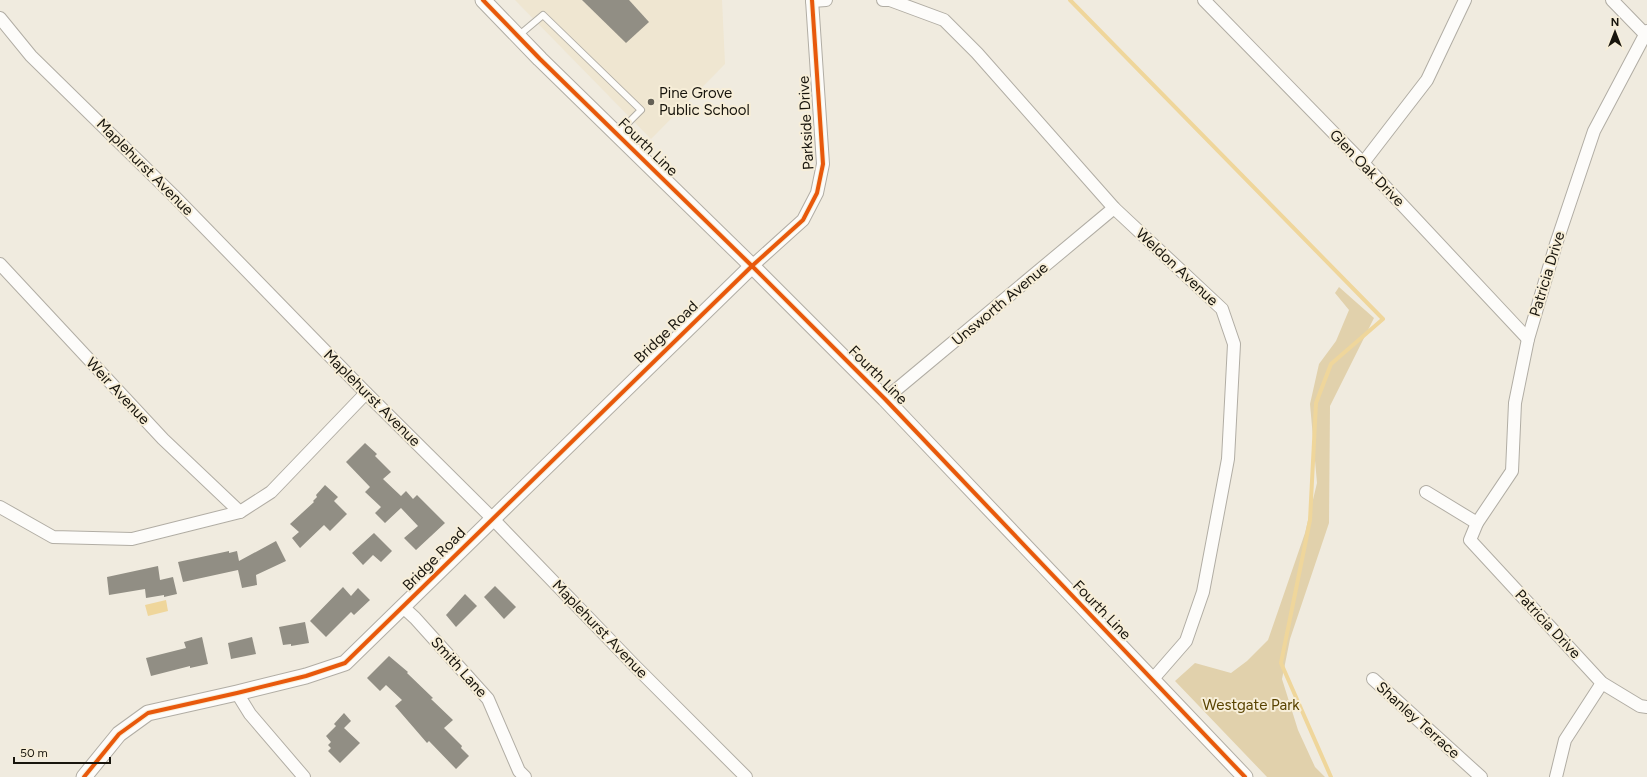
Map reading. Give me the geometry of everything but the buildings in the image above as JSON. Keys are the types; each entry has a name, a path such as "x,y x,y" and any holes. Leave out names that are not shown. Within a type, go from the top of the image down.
{"street":[{"name":"Fourth Line","path":"483,0 885,399 1245,777"},
{"path":"812,1 826,0"},
{"name":"Weldon Avenue","path":"883,0 890,0 944,20 976,53 1114,208 1222,309 1234,344 1228,459 1203,592 1186,641 1152,680"},
{"name":"Glen Oak Drive","path":"1204,0 1217,5 1528,339"},
{"path":"1363,163 1427,80 1465,0"},
{"path":"1612,0 1646,34"},
{"name":"Parkside Drive","path":"752,266 803,220 817,193 823,164 812,1"},
{"name":"Maplehurst Avenue","path":"0,18 31,56 173,194 366,393 492,518 634,665 746,777"},
{"name":"Patricia Drive","path":"1646,34 1594,130 1556,244 1528,339 1515,403 1512,471 1477,523 1470,540 1602,683 1640,706 1647,707"},
{"name":"Unsworth Avenue","path":"885,399 1114,208"},
{"name":"Weir Avenue","path":"0,264 162,439 240,512"},
{"name":"Bridge Road","path":"84,777 119,734 148,713 306,676 346,663 492,518 752,266"},
{"path":"0,507 53,537 132,539 240,512 271,492 366,393"},
{"path":"1426,492 1477,523"},
{"name":"Smith Lane","path":"403,607 415,618 488,699 519,771 525,777"},
{"name":"Shanley Terrace","path":"1373,679 1481,777"},
{"path":"1556,777 1565,740 1602,683"},
{"path":"237,693 250,714 304,777"}],"lane":[{"path":"518,36 543,15 641,110 617,134"}],"shaded area":[{"name":"Pine Grove Public School","path":"515,0 722,0 725,64 651,139"},
{"path":"166,600 168,611 148,616 145,605"}],"green space":[{"name":"Westgate Park","path":"1339,287 1374,318 1330,406 1329,523 1290,639 1282,679 1298,730 1315,767 1325,777 1267,777 1175,681 1195,663 1231,673 1247,661 1268,640 1305,533 1317,483 1310,404 1319,364 1336,341 1349,310 1335,293"}],"waterway":[{"path":"1070,0 1383,319 1331,364 1316,403 1310,520 1281,663 1331,777"}],"cycle path":[{"path":"483,0 540,59 752,266 885,399 1245,777"},
{"path":"84,777 119,734 148,713 306,676 345,663 752,266 803,220 817,193 823,164 812,0"}],"place":[{"name":"Pine Grove Public School","path":"651,102"}]}
